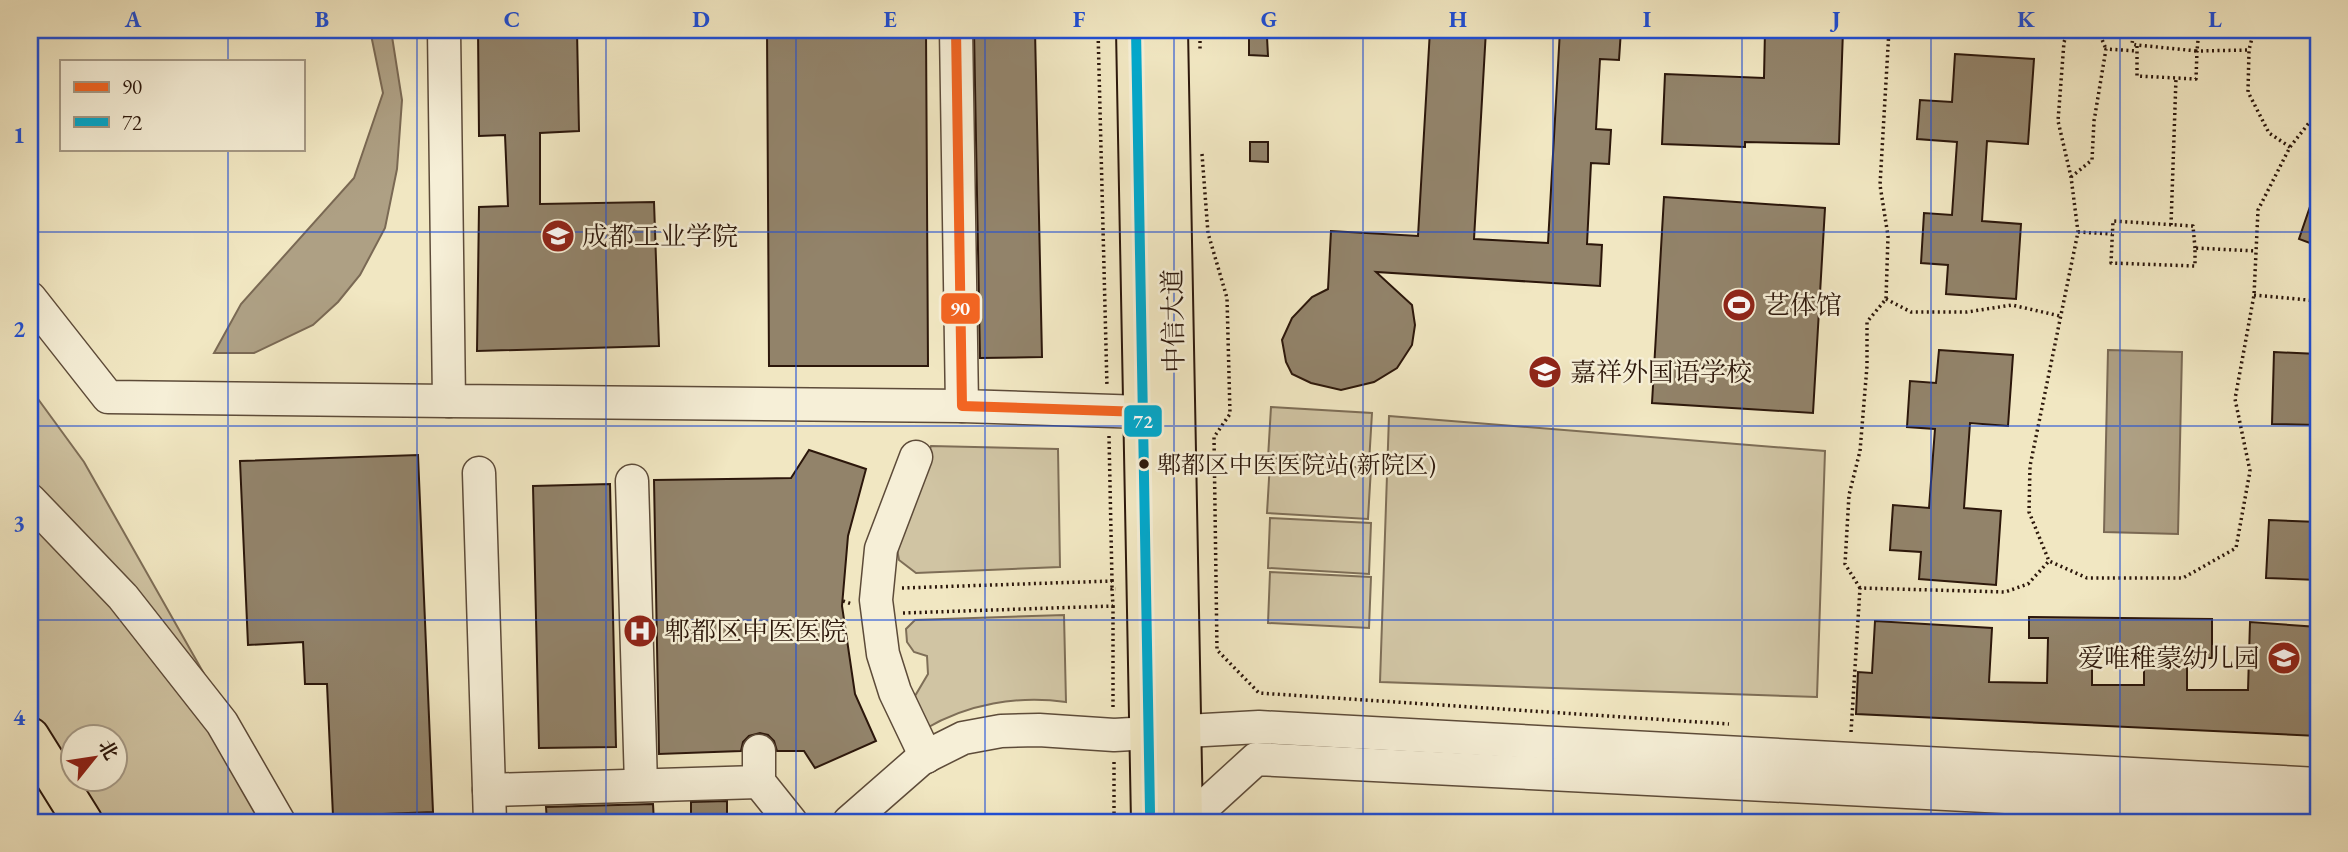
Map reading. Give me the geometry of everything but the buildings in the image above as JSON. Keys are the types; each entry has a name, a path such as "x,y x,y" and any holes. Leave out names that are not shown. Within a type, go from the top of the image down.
{"main road":[{"name":"中信大道","path":"1136,30 1125,411 1148,733 1151,822"},
{"name":"中信大道","path":"1137,587 1168,30"},
{"name":"中信大道","path":"1148,733 1185,822"},
{"path":"30,737 83,822"}],"street":[{"path":"444,30 449,401"},
{"path":"956,30 962,406"},
{"path":"30,298 108,397 962,406 1125,411"},
{"path":"916,457 881,549 877,602 883,654 895,692 926,757"},
{"path":"479,473 490,822"},
{"path":"632,481 641,785"},
{"path":"30,500 123,597 222,723 279,822"},
{"path":"849,822 926,757 963,737 1001,731 1039,730 1148,733 1259,727 2318,784"},
{"path":"760,751 759,782 791,822"},
{"path":"1185,822 1256,759 2318,813"},
{"path":"489,790 759,782"}],"path":[{"path":"1098,30 1137,587"},
{"path":"1200,30 1200,55"},
{"path":"1851,732 1860,588 1845,564 1849,495 1860,451 1867,366 1867,322 1886,299 1888,236 1880,185 1889,30"},
{"path":"1964,30 1977,30"},
{"path":"2069,30 2064,41 2058,121 2071,177 2078,232 2030,466 2029,512 2049,561 2087,578 2183,578 2235,548 2250,471 2235,399 2254,295 2258,210 2290,147 2317,115 2318,106"},
{"path":"2071,177 2092,160 2094,121 2106,49 2098,30"},
{"path":"2134,30 2132,44 2137,45 2197,51 2249,50"},
{"path":"2137,45 2137,76 2196,79 2199,30"},
{"path":"2254,30 2249,50 2248,92 2269,133 2290,147"},
{"path":"2106,49 2137,51"},
{"path":"2171,225 2176,78"},
{"path":"1201,142 1208,233 1227,298 1230,414 1214,437 1217,650 1259,693 1741,724"},
{"path":"2113,221 2193,226 2195,266 2111,263 2112,234 2113,221"},
{"path":"2078,232 2112,234"},
{"path":"2195,248 2256,251"},
{"path":"2254,295 2318,301"},
{"path":"1886,299 1911,312 1967,312 2012,305 2060,316"},
{"path":"1860,588 2005,592 2028,584 2049,561"},
{"path":"1137,587 1113,606 877,602 843,601 877,602 1137,587 1216,588"}],"shaded area":[{"path":"370,30 391,30 402,100 397,169 385,228 360,275 338,302 313,325 254,353 214,353 241,304 354,178 383,93"},
{"path":"2108,350 2182,352 2178,534 2104,532"},
{"path":"30,388 84,462 288,822 96,822 77,792 130,792 130,722 60,722 60,764 30,715"},
{"path":"1271,407 1372,413 1369,463 1268,458"},
{"path":"1389,416 1825,451 1817,697 1380,682"},
{"path":"931,446 1058,449 1060,567 916,573 899,560 897,549"},
{"path":"1270,462 1371,468 1368,519 1267,513"},
{"path":"1270,518 1371,523 1369,574 1268,568"},
{"path":"1270,572 1371,577 1369,628 1268,623"},
{"path":"1064,615 1066,702 1030,700 993,704 958,713 925,729 915,696 928,674 927,656 914,652 907,642 906,629 915,620"}],"transit line":[{"name":"90","path":"956,30 962,406 1143,412"},
{"name":"72","path":"1136,30 1150,812"}],"place":[{"name":"成都工业学院","path":"558,236"},
{"name":"艺体馆","path":"1739,305"},
{"name":"嘉祥外国语学校","path":"1545,372"},
{"name":"郫都区中医医院站(新院区)","path":"1144,464"},
{"name":"郫都区中医医院","path":"640,631"},
{"name":"爱唯稚蒙幼儿园","path":"2284,658"}]}
